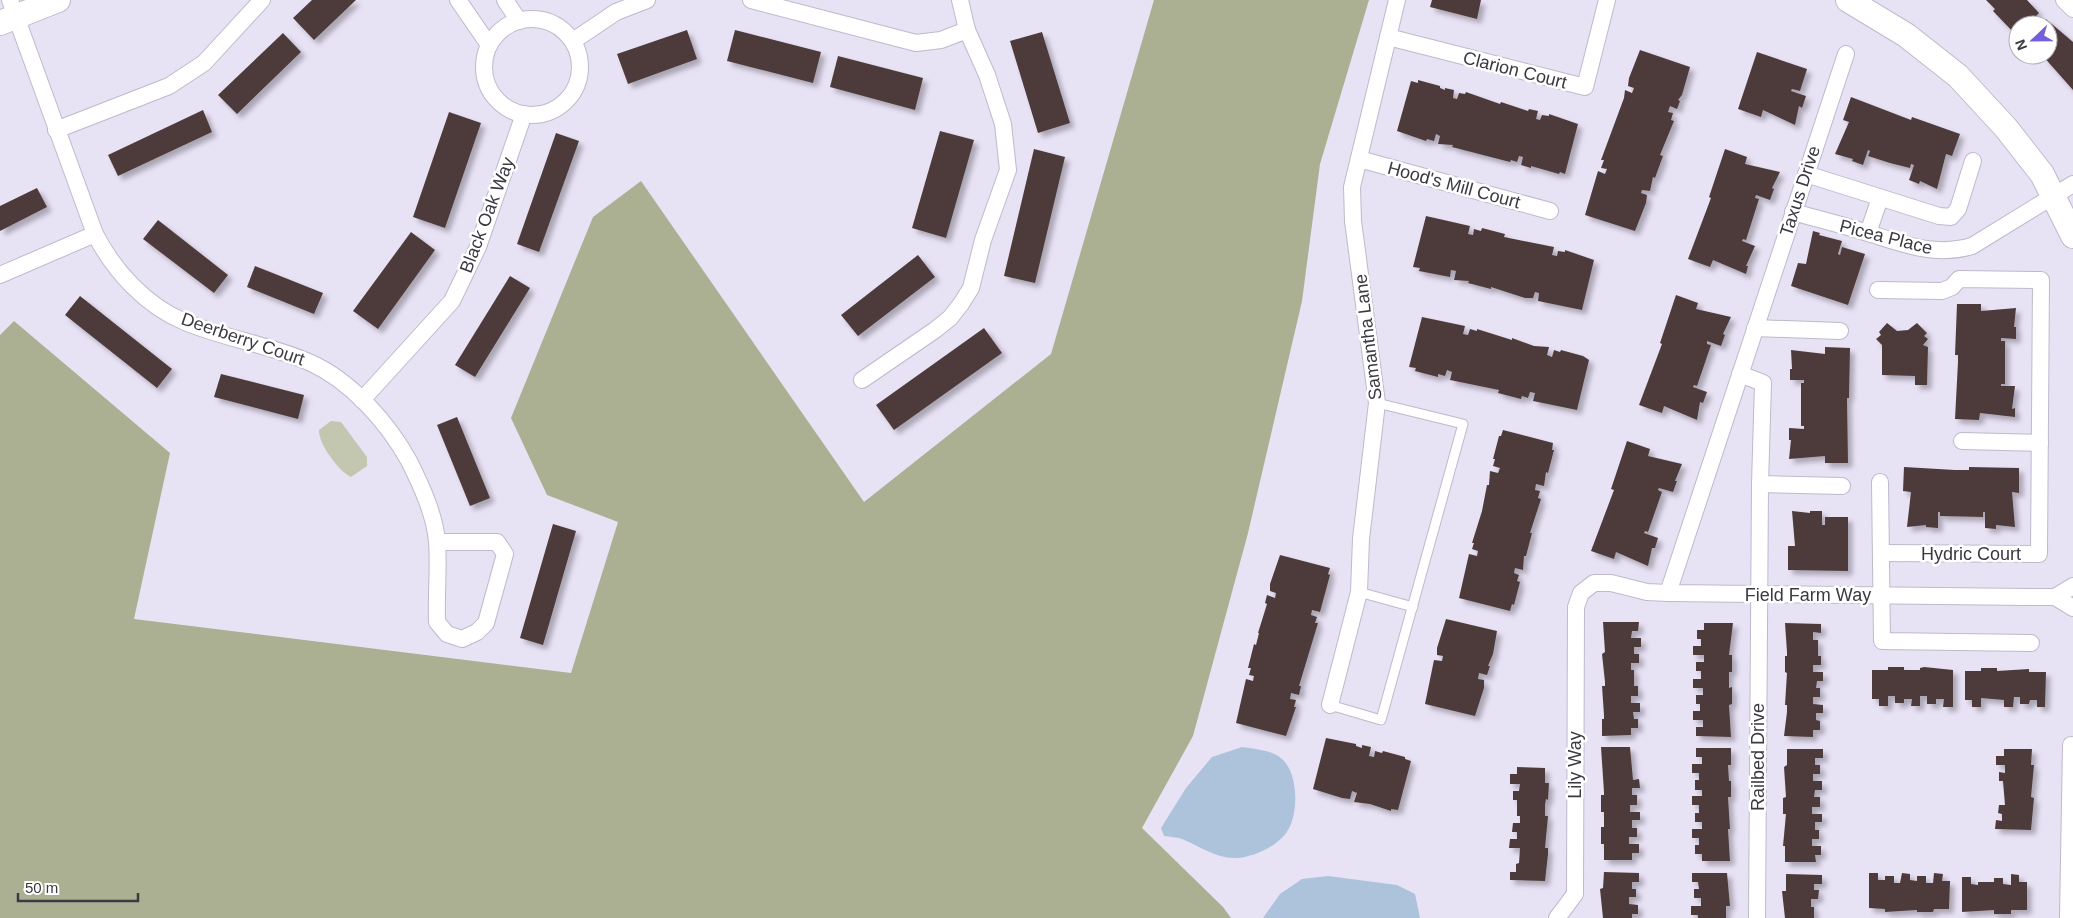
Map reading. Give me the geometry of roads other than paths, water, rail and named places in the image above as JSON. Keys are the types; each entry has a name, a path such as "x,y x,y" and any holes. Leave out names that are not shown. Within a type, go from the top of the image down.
{"street":[{"path":"9,13 58,0"},
{"path":"56,130 169,86 204,63 262,0"},
{"path":"458,0 490,45"},
{"path":"505,0 519,21"},
{"path":"572,41 616,12 647,0"},
{"path":"751,0 916,43 941,40 967,30"},
{"path":"862,380 935,330 950,318 961,304 971,288 983,240 1008,170 1003,124 987,75 967,30 960,0"},
{"name":"Samantha Lane","path":"1330,705 1359,592 1361,539 1377,403 1353,221 1352,187 1397,0"},
{"name":"Clarion Court","path":"1388,37 1585,87 1607,0"},
{"path":"1848,0 1906,35 1958,76 2006,128 2042,174 2063,189 2073,236"},
{"path":"2064,0 2073,9"},
{"name":"Deerberry Court","path":"9,13 95,234 106,255 122,275 156,304 184,321 261,344 312,364 342,383 362,400 398,441 417,477 432,516 437,542 437,622 447,634 462,639 477,632 486,624 505,554 497,542 437,542"},
{"path":"544,20 561,28 572,41 579,54 578,81 572,94 559,107 545,113 524,114 507,108 499,102 489,87 485,74 486,57 490,45 502,30 519,21 544,20"},
{"name":"Taxus Drive","path":"1668,593 1846,54"},
{"name":"Black Oak Way","path":"362,400 452,301 478,247 524,114"},
{"name":"Hood's Mill Court","path":"1359,159 1550,211"},
{"path":"1806,174 1939,216 1951,216 1958,209 1973,161"},
{"name":"Picea Place","path":"1793,212 1868,233 1897,244 1929,251 1956,251 1972,246 2063,189"},
{"path":"1868,233 1880,198"},
{"path":"0,275 95,234"},
{"path":"1878,290 1942,291 1952,287 1959,279 1956,251"},
{"name":"Hydric Court","path":"1881,553 2039,554 2041,280 1959,279"},
{"path":"1755,328 1840,331"},
{"name":"Railbed Drive","path":"1740,374 1763,383 1758,595 1757,918"},
{"path":"1962,441 2040,443"},
{"path":"1880,482 1882,641 2031,643"},
{"path":"1760,484 1842,486"},
{"name":"Field Farm Way","path":"1576,607 1580,593 1594,583 1611,583 1647,592 1668,593 2055,597"},
{"path":"2073,586 2055,597 2073,608"},
{"name":"Lily Way","path":"1557,918 1575,894 1576,607"},
{"path":"2068,918 2071,745"}],"lane":[{"path":"1330,705 1381,720 1463,424 1377,403"},
{"path":"1359,592 1413,607"}],"water":[{"path":"1242,747 1263,750 1278,756 1287,765 1291,773 1295,793 1294,813 1292,822 1284,836 1265,850 1243,857 1229,858 1208,852 1182,839 1164,836 1161,828 1186,788 1212,757"},
{"path":"1328,876 1397,885 1415,894 1420,918 1263,918 1280,894 1302,879"}]}
